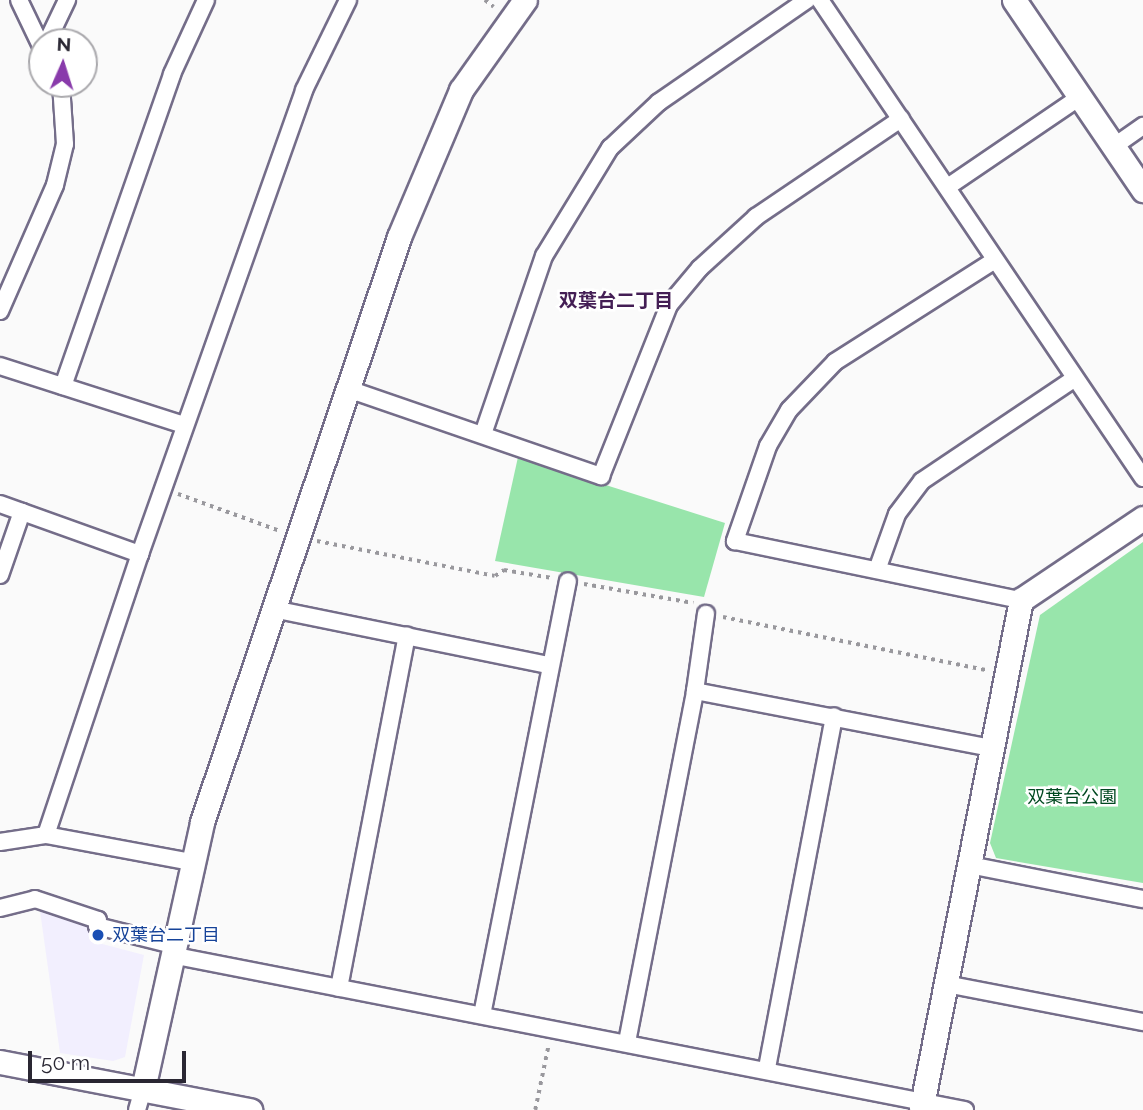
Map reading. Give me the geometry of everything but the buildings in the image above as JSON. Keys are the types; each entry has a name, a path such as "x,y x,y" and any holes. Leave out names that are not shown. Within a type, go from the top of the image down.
{"street":[{"path":"19,0 32,28"},
{"path":"54,28 67,0"},
{"path":"63,386 172,74 206,0"},
{"path":"46,835 184,425 304,90 348,0"},
{"path":"140,1100 191,862 272,609 348,389 440,132 474,70 525,0"},
{"path":"483,434 544,256 610,148 659,102 807,0"},
{"path":"820,0 949,186 995,260 1143,478"},
{"path":"1014,0 1143,190"},
{"path":"949,186 1080,97"},
{"path":"0,311 55,185 65,144 62,98"},
{"path":"348,389 601,476 670,305 699,268 756,218 901,119"},
{"path":"1113,147 1143,126"},
{"path":"995,260 835,362 789,410 753,482 736,541 1021,600"},
{"path":"0,366 184,425"},
{"path":"877,570 897,514 922,481 1075,378"},
{"path":"0,504 140,554"},
{"path":"0,575 23,512"},
{"path":"921,1106 1021,600 1143,518"},
{"path":"482,1014 568,581"},
{"path":"272,609 550,665"},
{"path":"627,1042 695,691 706,614"},
{"path":"339,988 407,635"},
{"path":"695,691 991,748"},
{"path":"767,1068 834,716"},
{"path":"0,842 46,835 191,862"},
{"path":"968,865 1143,899"},
{"path":"0,908 35,899 98,920 97,926 172,950 339,988 482,1014 551,1031 767,1068 921,1106 965,1110"},
{"path":"946,984 1143,1022"},
{"path":"0,1062 140,1100 250,1110"}],"path":[{"path":"535,1110 551,1031"}],"shaded area":[{"path":"39,904 94,922 91,941 144,955 125,1057 113,1061 60,1053"}],"green space":[{"path":"518,457 725,523 704,597 495,561"},
{"name":"双葉台公園","path":"1143,542 1143,883 996,858 990,843 1040,615"}],"place":[{"name":"双葉台二丁目","path":"98,935"}],"district":[{"name":"双葉台二丁目","path":"616,301"}]}
